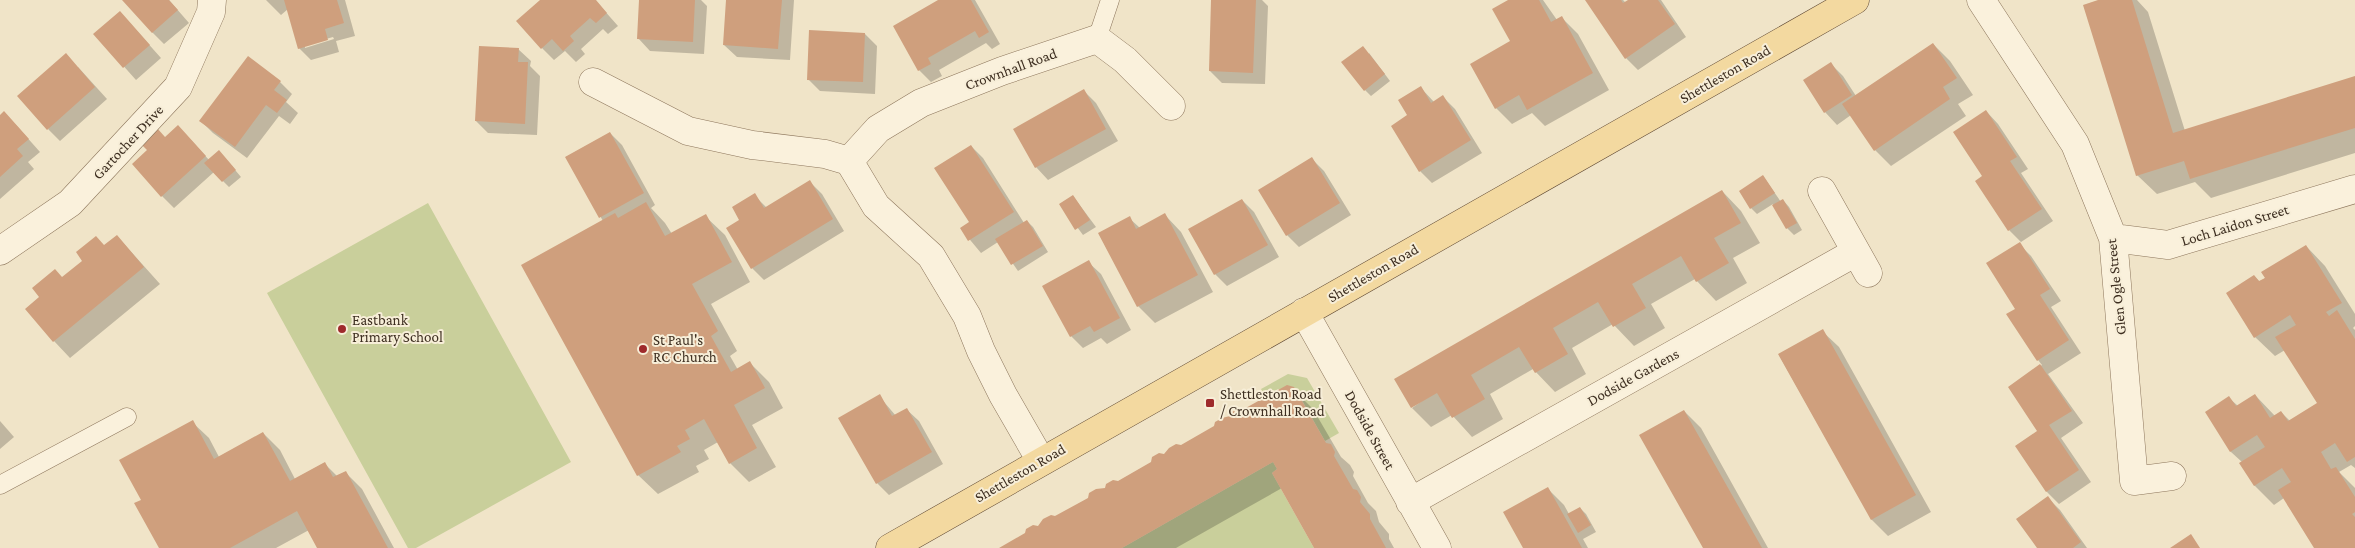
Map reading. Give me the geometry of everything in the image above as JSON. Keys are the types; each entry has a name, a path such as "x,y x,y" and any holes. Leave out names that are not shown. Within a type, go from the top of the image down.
{"main road":[{"name":"Shettleston Road","path":"890,548 1850,1"}],"street":[{"name":"Gartocher Drive","path":"0,251 70,202 178,87 211,12 212,0"},
{"name":"Glen Ogle Street","path":"1981,0 2075,144 2113,238 2134,480 2172,476"},
{"path":"1097,39 1124,60 1171,106"},
{"name":"Crownhall Road","path":"849,161 878,129 921,103 1002,70 1097,39"},
{"path":"593,82 688,131 752,144 825,154 849,161 876,206 931,256 967,316 1002,395 1041,461"},
{"name":"Loch Laidon Street","path":"2113,238 2168,245 2355,189"},
{"name":"Dodside Gardens","path":"1410,502 1862,263 1822,191"},
{"name":"Dodside Street","path":"1304,312 1437,548"}],"lane":[{"path":"1097,39 1110,0"},
{"path":"0,485 126,417"}],"green space":[{"path":"428,203 571,462 416,548 408,548 267,293"},
{"path":"1288,374 1307,378 1339,433 1325,441 1299,395 1278,389 1265,397 1261,389"},
{"path":"1273,462 1277,469 1272,473 1314,548 1122,548"}],"building":[{"path":"122,0 169,0 178,10 152,33"},
{"path":"284,0 337,0 344,23 325,29 328,40 298,49"},
{"path":"540,0 596,0 607,13 596,23 590,18 570,36 574,41 563,51 552,39 541,49 516,21"},
{"path":"639,0 695,0 693,42 637,39"},
{"path":"726,0 782,0 778,49 723,45"},
{"path":"938,0 971,0 989,32 979,38 975,31 928,58 931,64 918,71 893,26"},
{"path":"1211,0 1256,0 1253,73 1209,71"},
{"path":"1508,0 1539,0 1551,22 1562,16 1593,73 1527,110 1519,95 1495,109 1470,64 1510,41 1492,9"},
{"path":"1585,0 1621,0 1623,3 1628,0 1658,0 1675,24 1625,59"},
{"path":"2098,0 2132,0 2173,133 2355,76 2355,128 2190,179 2184,161 2136,176 2083,5"},
{"path":"120,11 150,45 123,68 93,34"},
{"path":"809,30 865,33 863,82 807,80"},
{"path":"1933,43 1957,78 1943,87 1950,99 1874,151 1842,104"},
{"path":"479,46 519,48 518,62 528,62 525,124 475,121"},
{"path":"1363,46 1385,74 1364,91 1341,62"},
{"path":"66,53 95,87 47,130 17,96"},
{"path":"248,56 281,81 274,90 287,100 277,113 266,105 235,147 199,121"},
{"path":"1831,62 1852,95 1824,113 1803,80"},
{"path":"1421,86 1431,103 1443,95 1471,140 1419,172 1391,126 1407,115 1398,100"},
{"path":"1084,89 1106,129 1035,168 1013,129"},
{"path":"1986,110 2017,157 2010,161 2042,209 2008,231 1975,181 1982,176 1953,132"},
{"path":"4,111 29,139 17,149 23,156 0,177 0,115"},
{"path":"178,125 206,156 161,197 132,164 147,150 140,143 157,128 165,137"},
{"path":"610,132 644,193 599,218 565,157"},
{"path":"971,145 1014,212 968,241 960,228 969,222 934,168"},
{"path":"219,150 236,170 222,182 204,163"},
{"path":"1312,157 1340,203 1286,236 1258,190"},
{"path":"1763,175 1775,193 1750,209 1739,191"},
{"path":"810,180 833,219 751,269 726,228 739,220 732,207 755,193 764,208"},
{"path":"1722,190 1741,223 1714,238 1729,263 1696,282 1681,256 1632,284 1646,308 1613,327 1598,302 1553,328 1568,354 1535,373 1519,347 1471,375 1485,399 1452,418 1437,393 1411,408 1394,379"},
{"path":"1073,195 1090,220 1075,230 1059,204"},
{"path":"1242,199 1268,245 1214,275 1188,229"},
{"path":"1783,199 1797,223 1786,229 1772,205"},
{"name":"St Paul's RC Church","path":"646,202 665,236 706,214 732,262 692,284 718,331 711,336 731,372 750,361 765,388 734,405 757,448 729,464 704,419 685,430 690,439 677,446 681,452 637,476 521,265 615,213 618,218"},
{"path":"1165,213 1198,275 1137,307 1098,233 1130,216 1136,229"},
{"path":"1027,220 1043,246 1011,265 995,239"},
{"path":"117,235 144,267 53,342 25,309 39,297 32,288 55,269 62,277 82,261 76,252 96,236 104,245"},
{"path":"2020,242 2050,289 2040,295 2069,340 2037,361 2006,314 2015,309 1986,263"},
{"path":"2306,245 2342,303 2326,312 2329,316 2337,310 2355,339 2355,457 2347,462 2335,443 2321,452 2331,469 2336,467 2355,497 2355,512 2352,514 2355,517 2355,548 2314,548 2278,490 2291,482 2282,468 2254,486 2239,463 2265,447 2257,435 2230,452 2205,412 2229,396 2236,406 2255,394 2270,418 2281,411 2288,421 2317,403 2275,337 2296,325 2290,315 2254,338 2226,293 2254,275 2259,281 2265,278 2261,272"},
{"path":"1089,260 1120,318 1094,332 1090,326 1070,337 1042,286"},
{"path":"1823,329 1916,495 1871,520 1778,354"},
{"path":"2040,364 2072,411 2049,425 2079,470 2046,492 2015,446 2037,431 2008,387"},
{"path":"1287,385 1294,387 1326,443 1331,444 1335,452 1334,456 1353,489 1357,490 1361,497 1360,502 1370,514 1370,519 1386,548 1314,548 1272,473 1277,469 1273,462 1122,548 999,548 1025,533 1026,529 1033,525 1038,526 1043,519 1051,515 1055,516 1088,498 1089,493 1096,489 1105,488 1106,484 1113,480 1118,481 1151,462 1152,457 1159,453 1164,454 1176,444 1181,445 1214,426 1215,422 1230,416 1232,412 1239,408 1244,409"},
{"path":"880,394 892,416 907,408 932,452 876,484 838,418"},
{"path":"1684,410 1762,548 1703,548 1639,435"},
{"path":"193,420 214,459 263,432 290,481 325,462 333,477 346,471 388,548 317,548 297,511 230,548 159,548 134,503 141,500 119,460"},
{"path":"1548,487 1582,548 1523,548 1503,512"},
{"path":"2048,496 2081,542 2073,548 2037,548 2016,519"},
{"path":"1580,507 1591,525 1578,533 1567,514"},
{"path":"2191,534 2200,548 2170,548"}],"place":[{"name":"Eastbank Primary School","path":"342,329"},
{"name":"St Paul's RC Church","path":"643,349"},
{"name":"Shettleston Road / Crownhall Road","path":"1210,403"}]}
